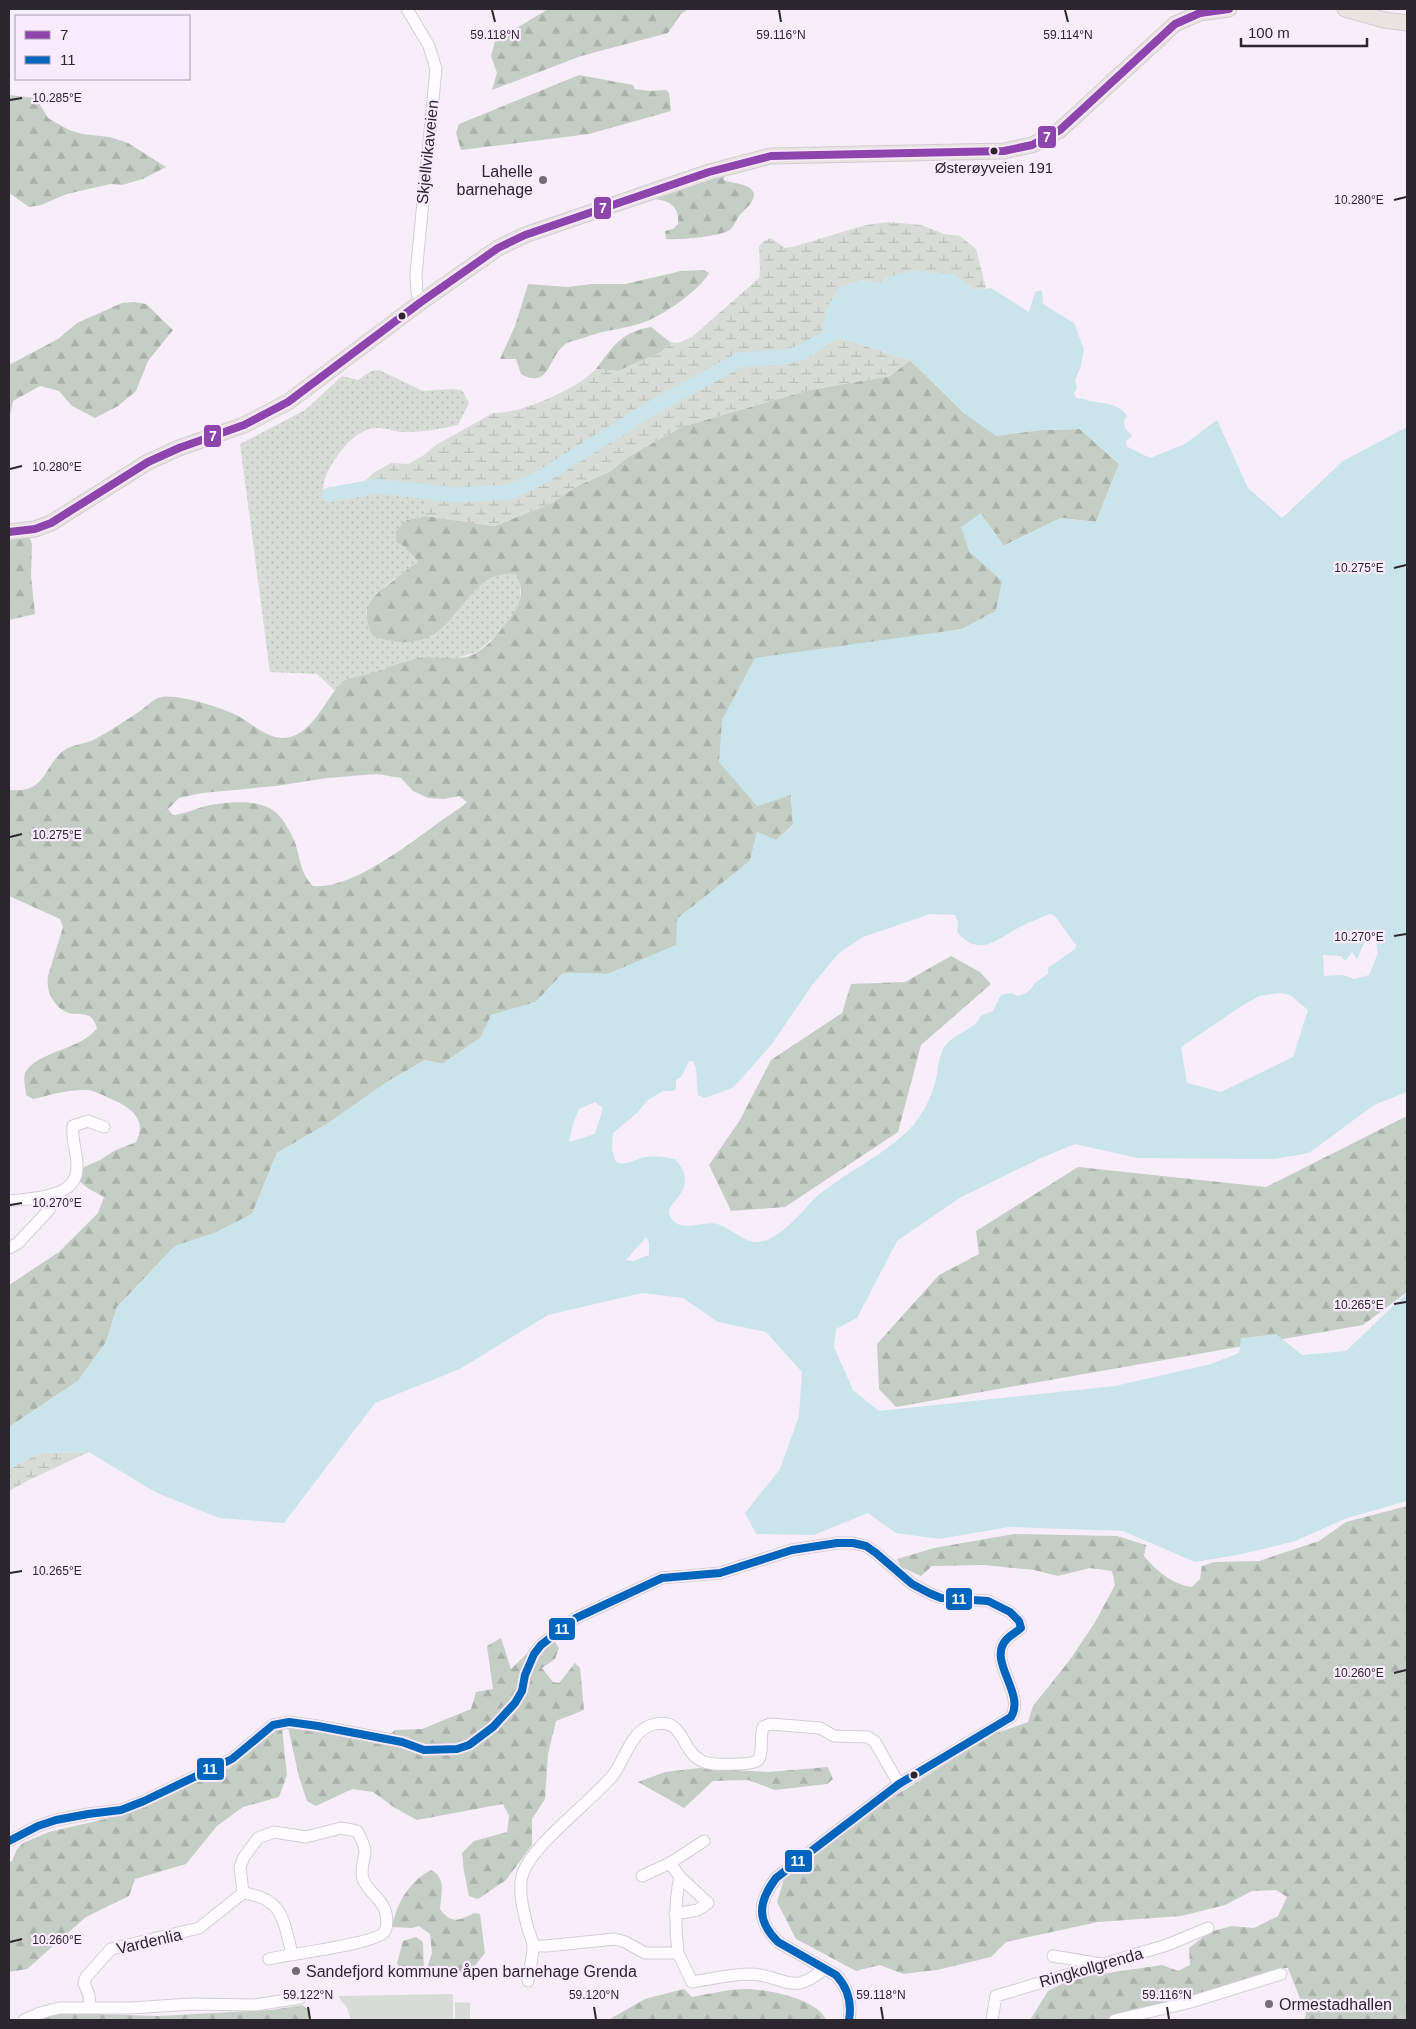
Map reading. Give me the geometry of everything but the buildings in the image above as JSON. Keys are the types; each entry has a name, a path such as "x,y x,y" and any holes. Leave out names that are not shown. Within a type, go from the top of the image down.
{"main road":[{"path":"9,532 36,529 52,523 148,462 179,448 244,425 273,411 303,392 421,302 492,252 525,235 616,203 749,161 788,154 987,151 1032,145 1053,135 1071,121 1169,29 1187,18 1213,9 1229,9"},
{"path":"1345,9 1384,20 1407,22"}],"street":[{"name":"Skjellvikaveien","path":"407,9 429,46 436,69 416,274 417,293 421,302"},
{"path":"9,1202 50,1196 62,1191 76,1175 78,1166 74,1126 88,1121 104,1127"},
{"path":"9,1248 18,1243 49,1210 50,1196"},
{"path":"9,1841 38,1826 56,1820 121,1810 138,1803 232,1759 273,1725 289,1722 318,1726 402,1742 424,1750 457,1749 469,1745 493,1727 515,1704 522,1691 525,1675 534,1654 541,1646 576,1618 662,1578 720,1573 792,1550 837,1543 853,1543 866,1546 912,1584 929,1593 941,1598 988,1601 1010,1612 1019,1622 1021,1628 1005,1641 1002,1649 1004,1673 1013,1690 1014,1713 1011,1718 899,1784 776,1878 766,1891 762,1916 772,1936 778,1942 836,1975 847,1990 849,1997 849,2020"},
{"path":"528,1981 533,1946 524,1911 523,1874 533,1857 548,1840 613,1775 638,1734 648,1726 665,1724 674,1728 679,1731 695,1757 702,1762 717,1764 751,1763 758,1760 760,1756 760,1734 763,1727 770,1724 820,1728 834,1736 868,1737 875,1742 899,1784"},
{"path":"269,1959 355,1944 379,1937 385,1932 387,1922 385,1909 368,1889 362,1878 365,1850 357,1831 341,1828 306,1837 274,1832 258,1838 244,1857 240,1867 243,1893 259,1895 276,1906 285,1925 292,1954"},
{"path":"642,1876 670,1863 704,1841"},
{"path":"670,1863 680,1877 708,1903 698,1910 675,1914"},
{"path":"680,1877 675,1914 678,1953 692,1982 749,1974 800,1984 811,1980 824,1969"},
{"name":"Vardenlia","path":"90,2008 84,1982 86,1977 111,1949 199,1928 243,1893"},
{"name":"Ringkollgrenda","path":"992,2020 996,1996 1167,1946 1208,1928"},
{"path":"533,1946 616,1938 644,1953 678,1953"},
{"path":"1054,1956 1102,1964"},
{"path":"1115,2020 1191,2002 1281,1974"},
{"path":"24,2020 59,2008 255,2004 300,1998"}],"green space":[{"path":"548,9 688,9 681,14 668,33 581,56 492,90 497,73 491,56 495,41"},
{"path":"579,75 633,85 635,89 650,91 666,90 669,93 671,111 589,134 461,150 456,133 459,124"},
{"path":"9,95 36,98 48,118 69,130 82,134 110,137 128,143 166,167 143,179 122,185 110,184 67,194 41,205 29,207 9,193"},
{"path":"724,172 724,180 746,186 754,193 749,206 739,216 732,228 722,233 706,236 666,239 665,231 673,229 678,224 677,212 667,202 650,199"},
{"path":"889,222 921,225 944,234 960,236 976,249 986,288 974,290 953,274 887,277 880,284 862,280 841,287 828,306 825,345 840,338 910,360 890,376 809,390 681,427 628,457 609,472 579,485 550,504 494,526 426,516 426,498 380,489 365,490 364,482 373,473 391,463 408,464 424,455 436,445 493,413 518,409 548,399 576,384 596,369 618,371 662,352 670,342 678,343 692,337 759,278 759,246 764,241 771,238 785,248 792,247 866,225"},
{"path":"704,270 709,273 689,295 650,320 567,343 557,353 542,376 530,378 521,374 516,359 500,359 515,326 528,284 567,287 592,284 625,284 681,271"},
{"path":"122,303 146,304 173,330 148,361 136,391 118,406 95,418 72,406 59,391 40,386 13,401 9,420 9,365 58,339 77,323"},
{"path":"651,327 670,342 662,352 618,371 596,369 613,347 624,337"},
{"path":"910,360 965,414 1043,430 1080,429 1119,464 1096,522 1061,518 1003,546 969,551 1003,581 996,611 962,629 926,635 791,794 793,825 776,840 757,832 750,861 677,919 677,945 608,974 563,973 536,1002 492,1015 480,1038 442,1064 425,1060 387,1082 327,1124 277,1153 252,1214 215,1233 175,1246 117,1307 106,1342 78,1381 9,1427 9,1285 59,1252 98,1213 104,1197 80,1182 80,1174 84,1167 136,1142 140,1127 135,1115 125,1106 92,1091 73,1090 33,1099 26,1095 25,1074 32,1064 50,1054 82,1041 97,1028 91,1017 69,1013 59,1008 49,991 48,976 63,927 60,919 9,896 9,790 22,790 38,783 53,762 66,749 92,741 162,697 179,698 212,706 238,716 270,735 281,738 293,736 304,730 321,711 335,690 350,678 372,673 413,659 459,658 472,655 480,650 497,634 518,605 521,590 516,574 496,576 481,585 442,628 425,638 402,642 373,636 367,618 367,611 373,598 418,562 405,547 396,542 396,531 407,520 426,516 494,526 550,504 579,485 609,472 628,457 681,427 809,390 890,376","holes":["377,774 401,778 413,791 428,798 444,799 459,796 467,802 382,862 346,880 329,885 313,886 308,881 294,840 287,827 279,815 265,806 239,802 221,803 173,815 168,809 179,798 202,793"]},
{"path":"379,370 423,391 462,390 469,403 458,425 415,432 401,432 384,428 364,431 347,444 327,472 323,485 324,493 380,489 427,498 426,516 407,520 396,542 405,547 418,562 385,586 366,612 369,629 453,618 479,587 495,576 505,574 516,574 520,582 520,600 514,615 497,635 477,652 454,659 421,658 405,661 373,673 349,678 335,691 317,674 270,672 240,444 305,410 342,376 358,380 371,371"},
{"path":"28,534 32,544 31,576 35,614 9,620 9,538"},
{"path":"951,956 980,972 991,984 921,1045 898,1132 785,1207 731,1211 709,1165 740,1120 771,1060 842,1013 851,984 905,982"},
{"path":"1407,1117 1407,1292 1363,1325 896,1407 879,1389 877,1344 939,1275 979,1254 976,1231 1078,1167 1266,1187"},
{"path":"89,1452 9,1491 9,1469 40,1453"},
{"path":"1407,1506 1407,2020 1304,2020 1306,2014 1288,1968 1279,1968 1175,2002 1104,2020 1030,2020 1048,1991 1073,1978 1162,1965 1178,1971 1190,1965 1189,1948 1210,1932 1231,1926 1254,1928 1278,1916 1287,1897 1276,1890 1252,1891 1225,1905 1181,1916 1098,1922 1006,1942 991,1957 937,1970 903,1974 880,1965 856,1971 796,1939 777,1902 784,1879 890,1799 991,1735 1028,1722 1033,1706 1069,1661 1094,1624 1115,1585 1112,1571 1090,1568 1058,1576 1034,1570 984,1565 932,1566 921,1576 901,1567 897,1559 934,1548 1014,1534 1117,1536 1146,1545 1144,1556 1154,1567 1171,1580 1192,1587 1200,1579 1202,1566 1214,1562 1259,1561 1319,1541 1346,1522"},
{"path":"545,1636 554,1640 559,1648 555,1659 542,1668 553,1682 559,1683 575,1663 580,1668 584,1710 556,1721 548,1754 545,1799 532,1819 532,1845 506,1880 478,1899 469,1896 462,1853 474,1841 507,1832 509,1816 503,1804 417,1820 395,1808 373,1792 352,1789 316,1806 307,1801 299,1777 288,1727 388,1736 395,1730 422,1729 471,1709 476,1692 493,1689 487,1646 501,1638 511,1669"},
{"path":"282,1728 287,1775 279,1797 243,1807 217,1826 186,1864 135,1879 129,1896 86,1917 27,1969 9,1972 9,1862 12,1861 17,1849 23,1843 49,1832 118,1816 191,1781 230,1768 263,1731"},
{"path":"828,1767 833,1779 827,1784 775,1790 748,1780 713,1781 684,1808 638,1782 665,1772 699,1768 768,1772"},
{"path":"431,1870 436,1873 441,1882 440,1909 444,1914 456,1920 474,1913 480,1914 485,1953 474,1967 445,1977 431,1976 428,1965 432,1953 430,1934 419,1926 412,1928 392,1927 397,1909 405,1894 416,1880"},
{"path":"416,1937 423,1942 424,1975 414,1978 404,1974 397,1963 403,1941"},
{"path":"684,1989 692,1997 739,1989 755,1989 778,1993 813,2006 826,2020 608,2020 645,1999"},
{"path":"453,1994 453,2020 351,2020 347,2008 338,1996"},
{"path":"455,2002 470,2003 470,2020 455,2020"},
{"path":"302,2005 310,2011 308,2020 39,2020 62,2013 158,2016 272,2010"}],"water":[{"path":"914,270 953,274 974,290 991,288 1029,312 1035,292 1042,290 1043,304 1074,323 1084,349 1081,366 1075,380 1077,388 1074,393 1076,398 1112,405 1127,415 1124,421 1125,428 1132,436 1126,441 1126,446 1150,458 1185,444 1217,420 1248,488 1282,518 1343,461 1407,427 1407,1092 1374,1105 1309,1153 1274,1159 1138,1158 1075,1144 1041,1158 961,1197 897,1241 857,1318 836,1329 834,1347 853,1390 879,1411 1115,1386 1211,1364 1239,1353 1241,1338 1276,1334 1302,1355 1346,1351 1407,1293 1407,1501 1347,1518 1295,1541 1242,1554 1195,1562 1123,1531 1009,1527 939,1539 896,1533 868,1513 814,1535 756,1534 745,1513 780,1469 799,1416 802,1372 766,1332 718,1322 683,1298 642,1293 548,1315 460,1369 375,1403 284,1523 219,1518 155,1492 89,1452 40,1453 9,1469 9,1427 78,1381 106,1342 117,1307 175,1246 215,1233 252,1214 277,1153 327,1124 387,1082 425,1060 442,1064 480,1038 491,1015 536,1002 563,973 608,974 676,945 677,919 750,861 757,832 776,840 793,826 791,795 757,806 719,762 722,720 755,658 962,629 996,611 1002,581 969,551 961,527 981,513 1004,546 1061,518 1096,522 1119,464 1080,429 1043,430 996,436 965,414 910,360 840,338 825,345 819,342 828,306 841,287 862,280 880,284 887,277","holes":["930,914 955,915 958,922 957,932 965,940 981,945 996,941 1023,925 1050,914 1054,915 1076,945 1075,949 1048,968 1048,974 1036,982 1028,992 1018,996 1011,993 1001,995 993,1011 980,1016 974,1025 950,1040 943,1049 929,1100 915,1123 898,1140 815,1198 782,1231 767,1240 753,1242 717,1224 687,1226 676,1223 669,1213 683,1188 685,1180 683,1170 675,1159 657,1156 650,1156 627,1163 616,1162 612,1149 613,1133 637,1113 648,1100 663,1091 673,1091 676,1089 676,1080 682,1076 689,1061 693,1061 696,1068 698,1095 705,1098 732,1088 772,1044 812,985 839,953 863,937","1375,934 1378,953 1369,975 1354,979 1343,975 1324,976 1323,955 1341,956 1345,961 1352,952 1357,959 1364,943","1281,993 1290,995 1308,1010 1293,1057 1221,1092 1187,1083 1181,1047 1259,996","595,1102 603,1108 595,1134 569,1142 579,1109","646,1237 649,1242 649,1255 633,1261 626,1260"]}],"waterway":[{"path":"329,495 377,486 455,495 509,492 540,478 652,408 739,360 786,357 803,352 819,342"}],"transit line":[{"name":"7","path":"9,532 35,529 51,523 148,462 179,448 244,425 288,402 421,302 498,248 525,235 709,172 771,156 1004,151 1032,145 1060,130 1175,24 1200,13 1229,9"},
{"name":"11","path":"9,1841 38,1826 56,1820 121,1810 144,1801 232,1759 273,1725 289,1722 318,1726 402,1742 424,1750 457,1749 469,1745 493,1727 515,1703 522,1691 525,1675 534,1654 541,1645 576,1618 662,1578 720,1573 792,1550 837,1543 853,1543 866,1546 912,1584 929,1593 941,1598 988,1601 1010,1612 1019,1621 1021,1628 1008,1638 1001,1648 1003,1668 1014,1698 1014,1708 1011,1717 899,1784 776,1878 766,1895 762,1911 766,1926 771,1934 778,1942 836,1975 844,1985 848,1996 849,2020"}],"place":[{"name":"Østerøyveien 191","path":"994,151"},
{"name":"Lahelle barnehage","path":"543,180"},
{"name":"Sandefjord kommune åpen barnehage Grenda","path":"296,1971"},
{"name":"Ormestadhallen","path":"1269,2004"}]}
